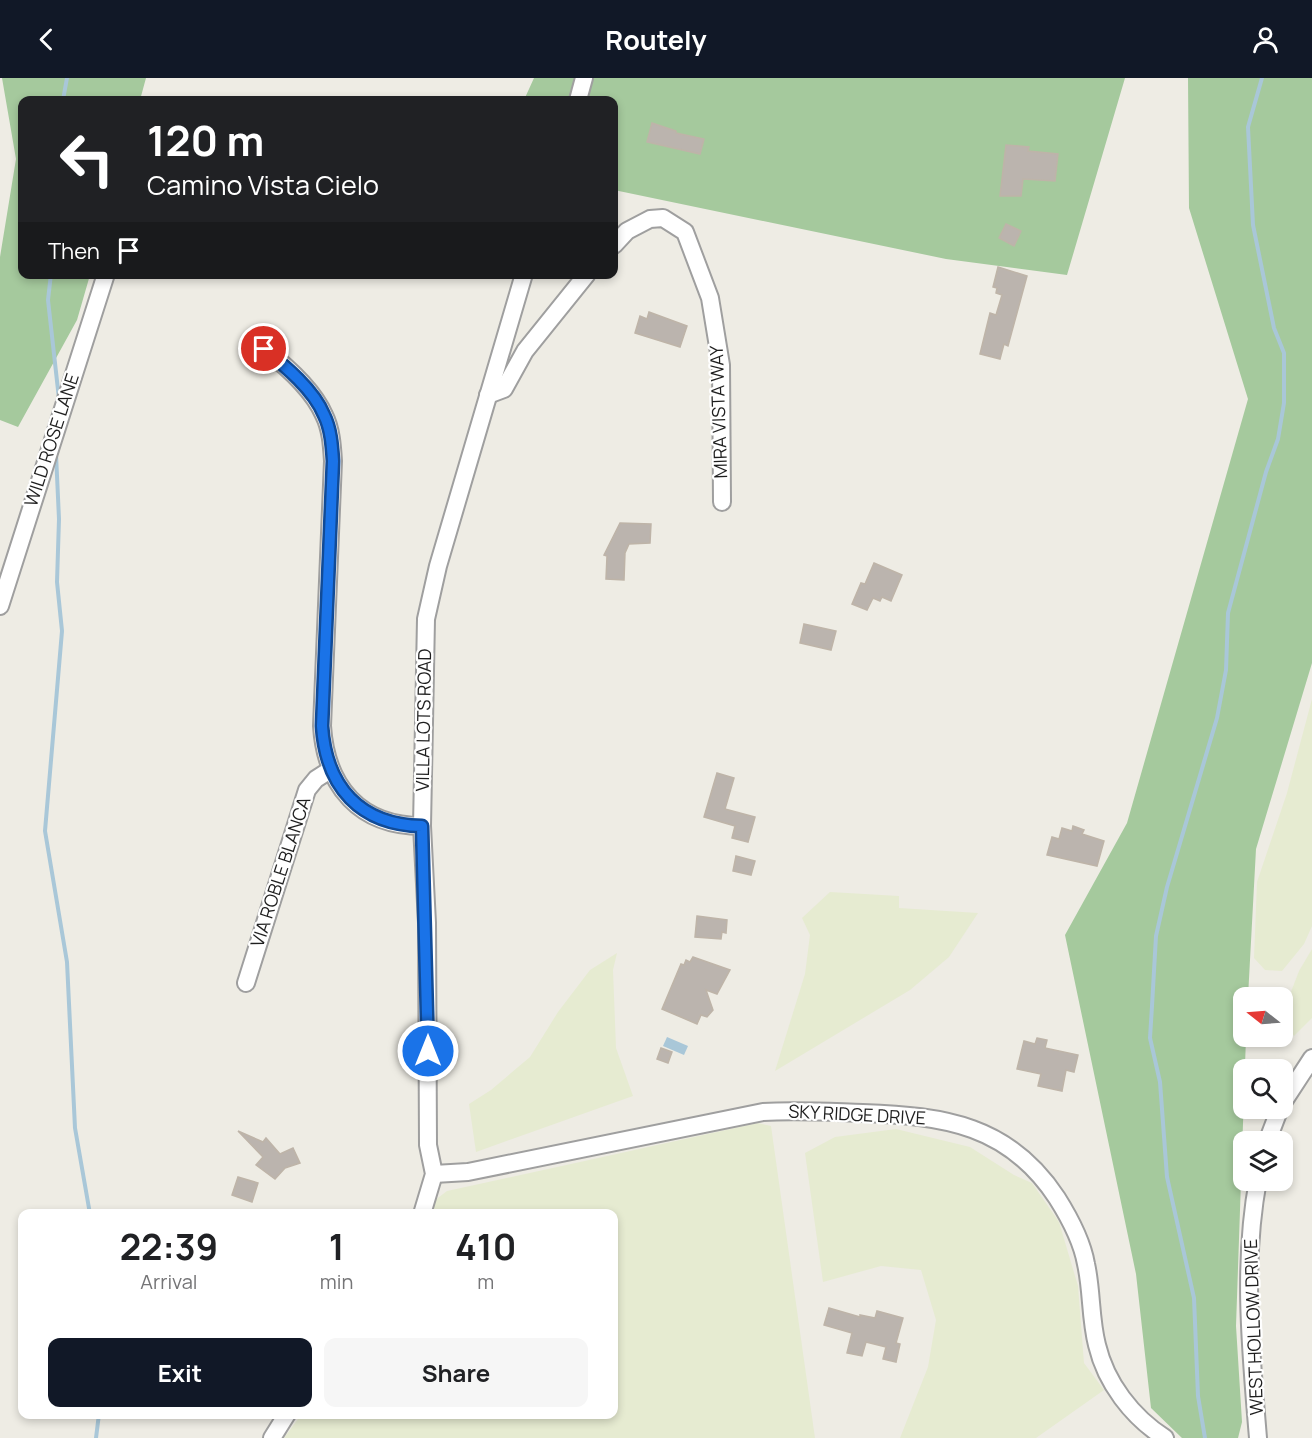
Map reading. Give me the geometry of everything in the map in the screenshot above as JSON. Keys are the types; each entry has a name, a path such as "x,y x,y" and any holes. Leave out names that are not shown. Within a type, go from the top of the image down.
{"street":[{"path":"579,96 584,78"},
{"name":"MIRA VISTA WAY","path":"618,241 627,231 650,219 663,218 685,232 710,298 721,365 722,502"},
{"name":"WILD ROSE LANE","path":"0,606 39,477 104,279"},
{"name":"VILLA LOTS ROAD","path":"424,1209 434,1174 428,1145 427,923 422,826 426,619 438,566 523,279"},
{"path":"488,395 504,389 525,351 583,279"},
{"path":"264,349 312,396 324,414 331,436 333,461 322,726 323,747 330,770 344,792 360,808 380,821 398,826 422,826"},
{"name":"VIA ROBLE BLANCA","path":"246,983 307,790 316,779 330,770"},
{"path":"1293,1087 1312,1058"},
{"name":"SKY RIDGE DRIVE","path":"434,1174 468,1172 763,1112 795,1110 913,1115 957,1123 985,1132 1015,1151 1041,1174 1068,1216 1086,1262 1097,1344 1106,1371 1122,1398 1145,1425 1165,1438"},
{"name":"WEST HOLLOW DRIVE","path":"1257,1191 1250,1262 1251,1350 1258,1438"},
{"path":"272,1438 284,1419"}],"green space":[{"path":"2,78 146,78 141,96 18,96 18,279 89,279 77,320 18,427 0,420 0,257 16,159"},
{"path":"534,78 1125,78 1067,275 946,259 618,191 618,96 526,96"},
{"path":"1188,78 1312,78 1312,663 1256,849 1249,987 1233,987 1233,1047 1246,1047 1245,1059 1233,1059 1233,1119 1243,1119 1243,1131 1233,1131 1233,1191 1241,1191 1236,1326 1242,1422 1238,1438 1182,1438 1151,1408 1136,1274 1065,935 1127,823 1248,399 1189,208"},
{"path":"1312,699 1312,926 1304,944 1282,971 1265,970 1254,958 1257,882 1287,793"},
{"path":"830,892 899,896 899,908 978,913 949,957 910,990 775,1071 805,974 810,935 802,918"},
{"path":"1312,949 1312,1018 1294,1036 1293,987"},
{"path":"617,953 613,970 616,1048 633,1096 476,1152 469,1104 491,1090 530,1057 558,1012 590,970"},
{"path":"758,1123 771,1126 815,1438 284,1438 298,1419 618,1419 618,1209 430,1209 434,1201 447,1191"},
{"path":"896,1129 970,1147 1014,1175 1032,1183 1059,1222 1078,1286 1084,1363 1104,1390 1036,1438 900,1438 928,1367 936,1320 921,1270 881,1266 823,1282 805,1153 835,1137"}],"water":[{"path":"667,1037 688,1046 684,1055 663,1046"}],"building":[{"path":"652,123 676,131 676,133 704,139 700,154 647,142"},
{"path":"1006,145 1029,147 1028,151 1058,154 1055,181 1023,179 1021,196 1000,196"},
{"path":"1006,224 1021,231 1014,246 999,238"},
{"path":"998,267 1027,276 1008,346 1004,344 1000,359 980,354 990,313 996,315 1002,295 996,293 997,288 993,287"},
{"path":"649,312 687,326 680,347 635,333 640,316 647,319"},
{"path":"620,523 651,524 650,543 629,544 625,553 624,580 606,579 607,556 604,555"},
{"path":"874,563 902,575 891,601 882,597 880,601 873,598 867,610 852,604 861,583 865,584"},
{"path":"804,624 836,631 831,650 800,643"},
{"path":"717,773 734,778 725,809 755,817 748,842 732,838 735,826 704,817"},
{"path":"1073,826 1084,830 1082,834 1104,841 1097,866 1047,855 1052,837 1059,839 1062,828 1072,831"},
{"path":"736,856 755,861 751,875 733,871"},
{"path":"697,916 727,920 726,933 722,932 721,939 695,937"},
{"path":"693,957 730,970 717,994 706,990 713,1010 707,1017 701,1015 697,1024 662,1009 681,964 684,965 686,960 690,962"},
{"path":"1037,1038 1047,1040 1045,1048 1078,1055 1074,1072 1066,1070 1062,1091 1038,1086 1041,1074 1017,1069 1024,1041 1035,1044"},
{"path":"661,1048 672,1052 668,1063 657,1059"},
{"path":"238,1131 263,1142 266,1138 280,1154 293,1148 300,1163 285,1168 275,1179 256,1165 263,1157"},
{"path":"238,1177 258,1183 252,1202 232,1195"},
{"path":"829,1308 860,1317 860,1315 875,1318 877,1311 903,1318 896,1343 900,1344 896,1362 883,1359 886,1347 866,1342 862,1356 847,1353 852,1333 824,1325"}],"waterway":[{"path":"64,96 67,78"},
{"path":"1205,1438 1198,1396 1194,1298 1167,1177 1160,1082 1150,1038 1156,936 1167,887 1217,718 1226,670 1228,613 1266,472 1278,439 1284,403 1284,353 1274,328 1253,225 1248,127 1262,78"},
{"path":"50,279 48,300 59,399"},
{"path":"56,454 59,519 57,582 62,631 45,831 67,962 75,1128 89,1209"},
{"path":"96,1438 98,1419"}],"route":[{"path":"264,349 312,396 324,414 331,436 333,461 323,747 330,770 344,792 360,808 380,821 398,826 422,826 427,923 428,1051"}]}
